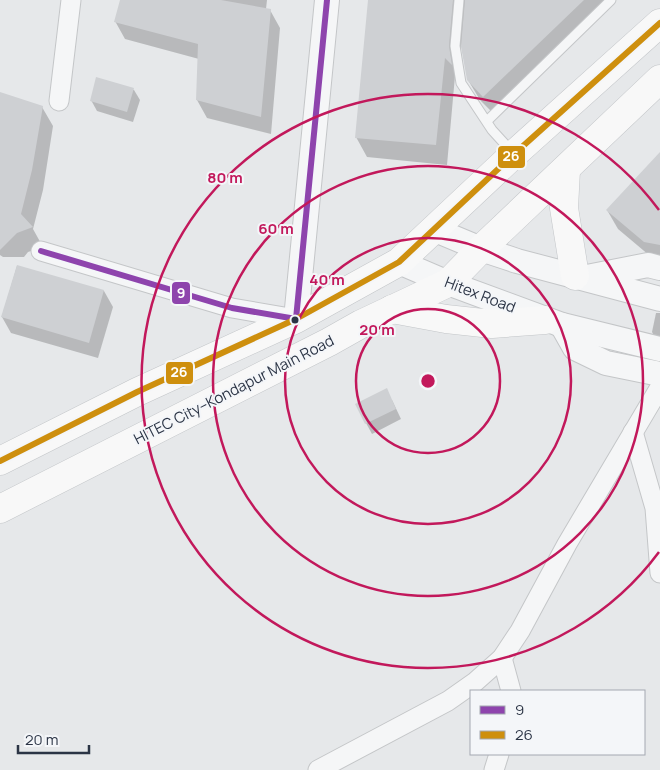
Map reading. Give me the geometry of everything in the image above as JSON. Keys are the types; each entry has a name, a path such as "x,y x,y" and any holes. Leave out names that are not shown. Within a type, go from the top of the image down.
{"main road":[{"path":"0,461 137,392 296,319 399,262 660,23"},
{"name":"HITEC City–Kondapur Main Road","path":"0,509 392,309 448,283 481,249 660,79"},
{"path":"566,170 564,208 578,277"},
{"path":"392,309 446,319 492,324 554,322"}],"street":[{"path":"59,101 71,0"},
{"path":"41,251 232,308 296,319 327,0"},
{"path":"433,230 517,261 660,299"},
{"name":"Hitex Road","path":"399,262 448,283 554,322 660,349"},
{"path":"578,277 648,265 660,268"},
{"path":"554,322 575,348 606,363 660,374"},
{"path":"318,770 448,701 475,682 502,658 660,387"},
{"path":"633,432 655,508 660,573"},
{"path":"502,658 511,690"},
{"path":"347,770 358,749"},
{"path":"494,770 499,755"}],"lane":[{"path":"459,0 455,46 461,84 492,130 514,155"},
{"path":"487,121 611,0"}],"building":[{"path":"120,0 221,0 271,9 261,117 196,100 198,44 114,22"},
{"path":"368,0 453,0 449,46 452,65 445,58 436,145 355,138"},
{"path":"465,0 584,0 483,97 467,80 461,46"},
{"path":"96,77 134,88 127,112 90,101"},
{"path":"0,92 43,106 32,170 21,214 33,227 17,233 0,250"},
{"path":"660,152 660,245 644,242 606,210"},
{"path":"17,265 104,290 89,343 1,317"},
{"path":"387,388 396,409 365,424 355,404"}],"transit line":[{"name":"9","path":"41,251 232,308 296,319 327,0"},
{"name":"26","path":"0,461 137,392 296,319 399,262 513,155 660,23"}]}
